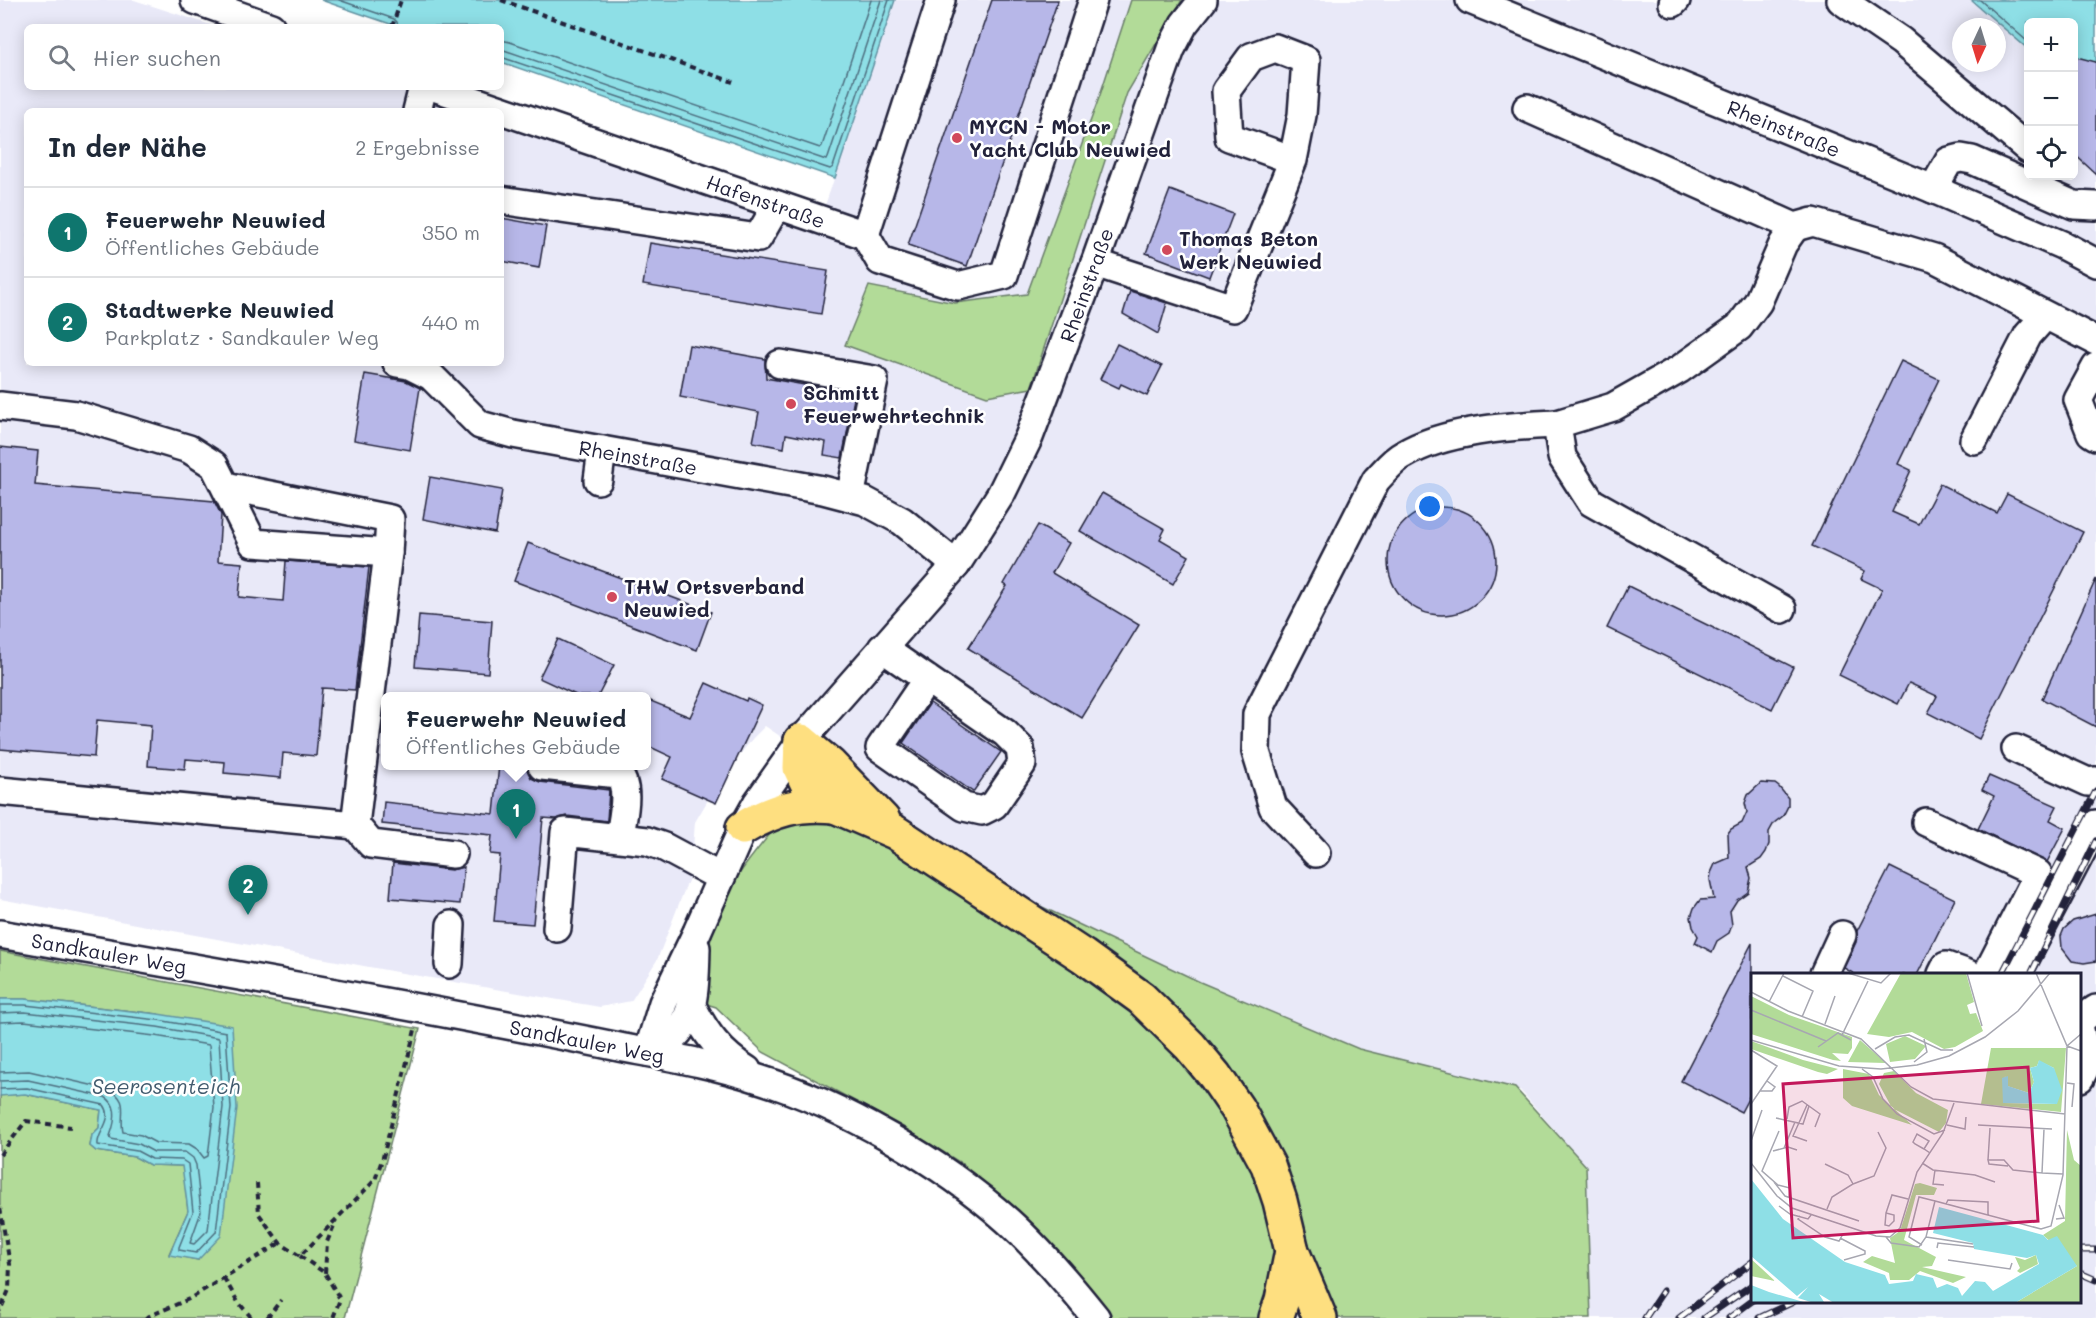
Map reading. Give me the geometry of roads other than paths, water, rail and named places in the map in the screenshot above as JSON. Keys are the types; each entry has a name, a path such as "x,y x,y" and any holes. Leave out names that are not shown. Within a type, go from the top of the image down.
{"highway":[{"path":"801,741 800,768 816,793 835,806 895,832 1119,981 1141,998 1190,1046 1237,1108 1268,1165 1280,1201 1292,1251 1320,1318"},
{"path":"801,741 830,765 895,832"},
{"path":"743,828 764,815 786,807 810,804 835,806"},
{"path":"1276,1318 1292,1251"}],"street":[{"path":"195,0 263,24"},
{"path":"941,0 865,235 880,261 958,286 1004,275 1093,0"},
{"name":"Rheinstraße","path":"648,1052 663,1003 698,932 720,876 743,828 766,789 801,741 956,565 1001,494 1029,437 1095,263 1171,49 1184,24 1203,0"},
{"name":"Rheinstraße","path":"1470,0 1933,189 2062,245 2096,263"},
{"path":"1841,0 1901,41 2024,146"},
{"path":"418,108 422,90"},
{"name":"Hafenstraße","path":"443,90 495,108"},
{"path":"1527,108 1795,227"},
{"name":"Hafenstraße","path":"504,111 865,235"},
{"path":"1933,189 1949,161 1961,158 2024,178"},
{"path":"1095,263 1233,308 1293,160"},
{"path":"2031,180 2074,206 2096,206"},
{"path":"504,200 758,237 777,205"},
{"path":"1316,854 1273,807 1256,752 1257,714 1376,480 1402,455 1441,439 1508,426 1557,424 1613,407 1680,369 1739,327 1758,302 1783,244 1795,227 1813,222 1934,258 2096,341"},
{"path":"1974,440 2028,335 2045,316"},
{"path":"780,364 874,380 850,497"},
{"name":"Rheinstraße","path":"411,366 431,376 480,425 513,434 824,490 866,501 902,521 956,565"},
{"path":"2096,367 2078,399 2091,433 2096,436"},
{"path":"0,406 76,415 189,449 214,465 253,543 388,553"},
{"path":"1557,424 1562,457 1591,502 1782,609"},
{"path":"598,480 602,450"},
{"path":"225,486 390,519 388,553 355,825"},
{"path":"882,648 927,679 1005,733 1020,748 1022,764 994,805 982,811 964,807 880,748 927,679"},
{"path":"2016,749 2088,782 2096,781"},
{"path":"584,770 618,774 624,783 620,837"},
{"path":"0,791 355,825 371,844 453,854"},
{"path":"1926,822 2064,886"},
{"path":"2018,973 2096,824"},
{"path":"557,928 566,832 647,841 664,847 720,876"},
{"path":"1989,973 2038,874"},
{"path":"449,964 451,925"},
{"name":"Rheinstraße","path":"648,1052 672,1039 684,1025 692,1006 698,932"},
{"name":"Sandkauler Weg","path":"0,934 648,1052 727,1069 761,1079 823,1104 869,1126 967,1187 1008,1221 1042,1254 1096,1318"},
{"path":"1825,973 1842,935"},
{"path":"1943,973 1946,966 1963,973"},
{"path":"692,1006 716,1045 736,1063 761,1079"},
{"path":"2081,1019 2096,1009"},
{"path":"2081,1038 2087,1064 2081,1074"}],"water":[{"path":"321,0 895,0 835,178 504,63 504,24 390,24"},
{"path":"1971,0 2096,0 2096,108 2078,92 2078,18 2024,18 2024,46 2006,30 2006,18 1992,18"},
{"name":"Seerosenteich","path":"0,999 25,999 158,1014 232,1026 237,1108 221,1236 198,1260 169,1255 188,1211 182,1166 150,1165 135,1157 96,1151 90,1146 92,1135 99,1128 101,1110 25,1094 0,1096"}],"railway":[{"path":"2003,973 2096,791"},
{"path":"2031,973 2096,841"},
{"path":"2081,1250 2096,1250"},
{"path":"1679,1318 1751,1263"},
{"path":"2081,1273 2096,1280"},
{"path":"1704,1318 1751,1286"},
{"path":"1645,1318 1663,1291"},
{"path":"1729,1318 1751,1302"},
{"path":"1759,1318 1791,1303"}],"place":[{"name":"MYCN - Motor Yacht Club Neuwied","path":"957,138"},
{"name":"Thomas Beton Werk Neuwied","path":"1167,250"},
{"name":"Schmitt Feuerwehrtechnik","path":"791,404"},
{"name":"THW Ortsverband Neuwied","path":"612,597"},
{"name":"Feuerwehr Neuwied","path":"516,839"},
{"name":"Stadtwerke Neuwied","path":"248,915"}]}
